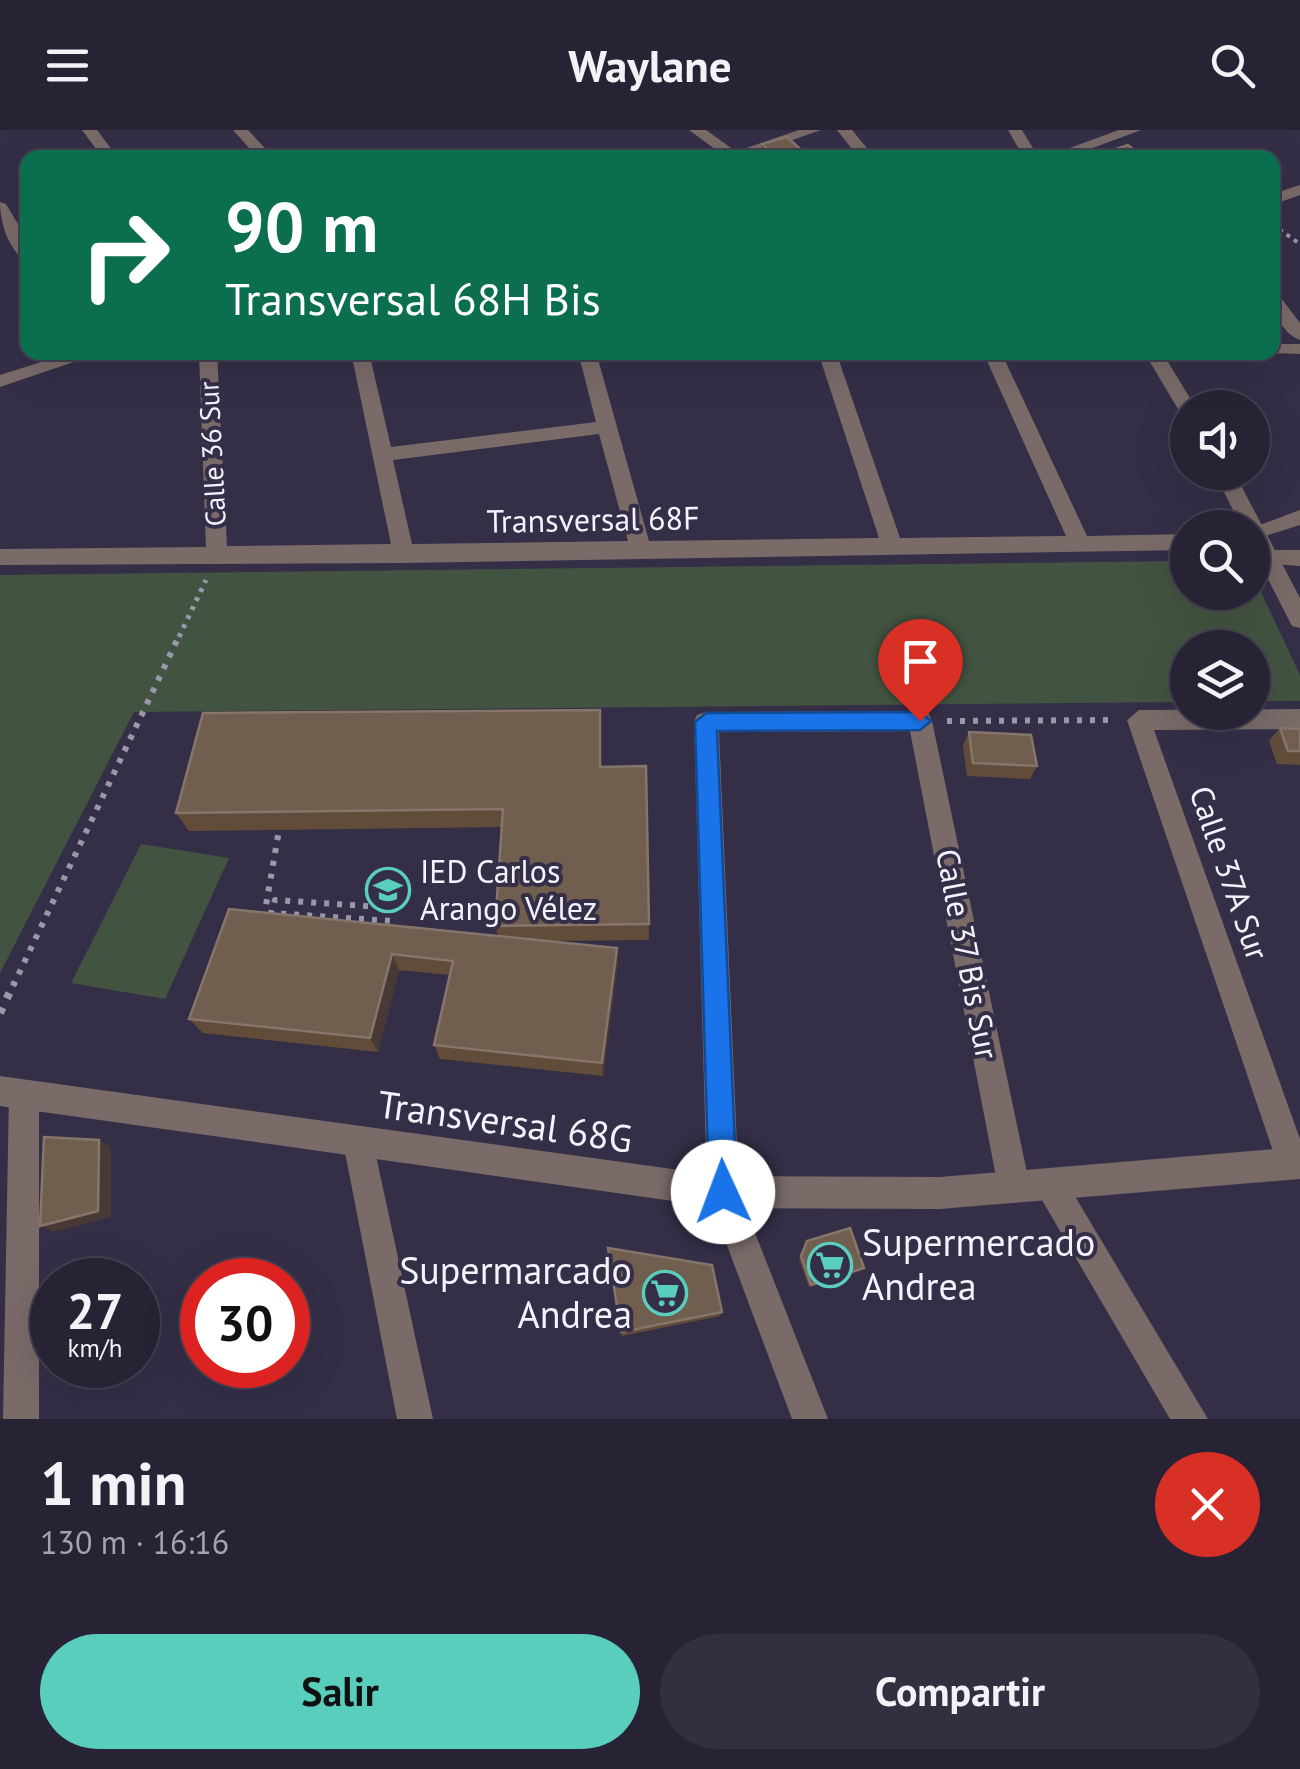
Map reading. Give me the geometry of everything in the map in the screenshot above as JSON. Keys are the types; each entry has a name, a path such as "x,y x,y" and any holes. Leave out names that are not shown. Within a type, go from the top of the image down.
{"street":[{"path":"240,130 259,150"},
{"path":"696,130 721,150"},
{"path":"748,150 814,130"},
{"path":"844,130 861,150"},
{"path":"1073,150 1134,130"},
{"path":"0,207 20,243"},
{"path":"1280,309 1300,336"},
{"path":"0,382 67,360"},
{"name":"Calle 36 Sur","path":"208,360 217,556"},
{"path":"362,360 404,555"},
{"path":"589,360 641,552"},
{"path":"831,360 892,547"},
{"path":"996,360 1080,544"},
{"path":"1159,360 1176,390"},
{"path":"382,456 607,426"},
{"path":"1270,536 1300,516"},
{"name":"Transversal 68F","path":"0,557 404,555 1170,542"},
{"path":"1270,547 1300,558"},
{"path":"1270,564 1300,620"},
{"path":"1138,720 1300,719"},
{"name":"Calle 37A Sur","path":"1138,720 1296,1163"},
{"path":"810,1419 723,1192 706,722 920,721"},
{"name":"Calle 37 Bis Sur","path":"920,721 1014,1187"},
{"path":"12,1093 21,1419"},
{"name":"Transversal 68G","path":"12,1093 723,1192 909,1197 1296,1163"},
{"path":"358,1142 415,1419"},
{"path":"1050,1184 1190,1419"}],"path":[{"path":"0,1013 217,556"},
{"path":"920,721 1138,720"},
{"path":"279,830 262,924 392,930 394,921 271,912 275,900 381,907"}],"green space":[{"path":"1170,561 1170,610 1269,610 1300,675 1300,701 1270,701 1270,630 1170,630 1170,702 134,712 0,973 0,575"},
{"path":"141,844 229,858 165,999 71,983"}],"building":[{"path":"787,137 801,150 768,150 762,144"},
{"path":"600,710 600,767 646,766 649,924 495,926 503,809 176,813 203,713"},
{"path":"1280,728 1300,729 1300,751 1288,751"},
{"path":"969,732 1031,735 1037,766 973,763"},
{"path":"229,909 617,948 602,1063 434,1045 453,961 392,954 370,1038 189,1019"},
{"path":"44,1137 99,1140 98,1211 40,1226"},
{"name":"Supermercado Andrea","path":"850,1228 864,1268 811,1285 801,1256 807,1241"},
{"name":"Supermarcado Andrea","path":"608,1248 712,1265 722,1312 621,1332"}],"place":[{"name":"IED Carlos Arango Vélez","path":"388,890"},
{"name":"Supermercado Andrea","path":"830,1265"},
{"name":"Supermarcado Andrea","path":"665,1293"}],"route":[{"path":"723,1192 706,722 920,721"}]}
